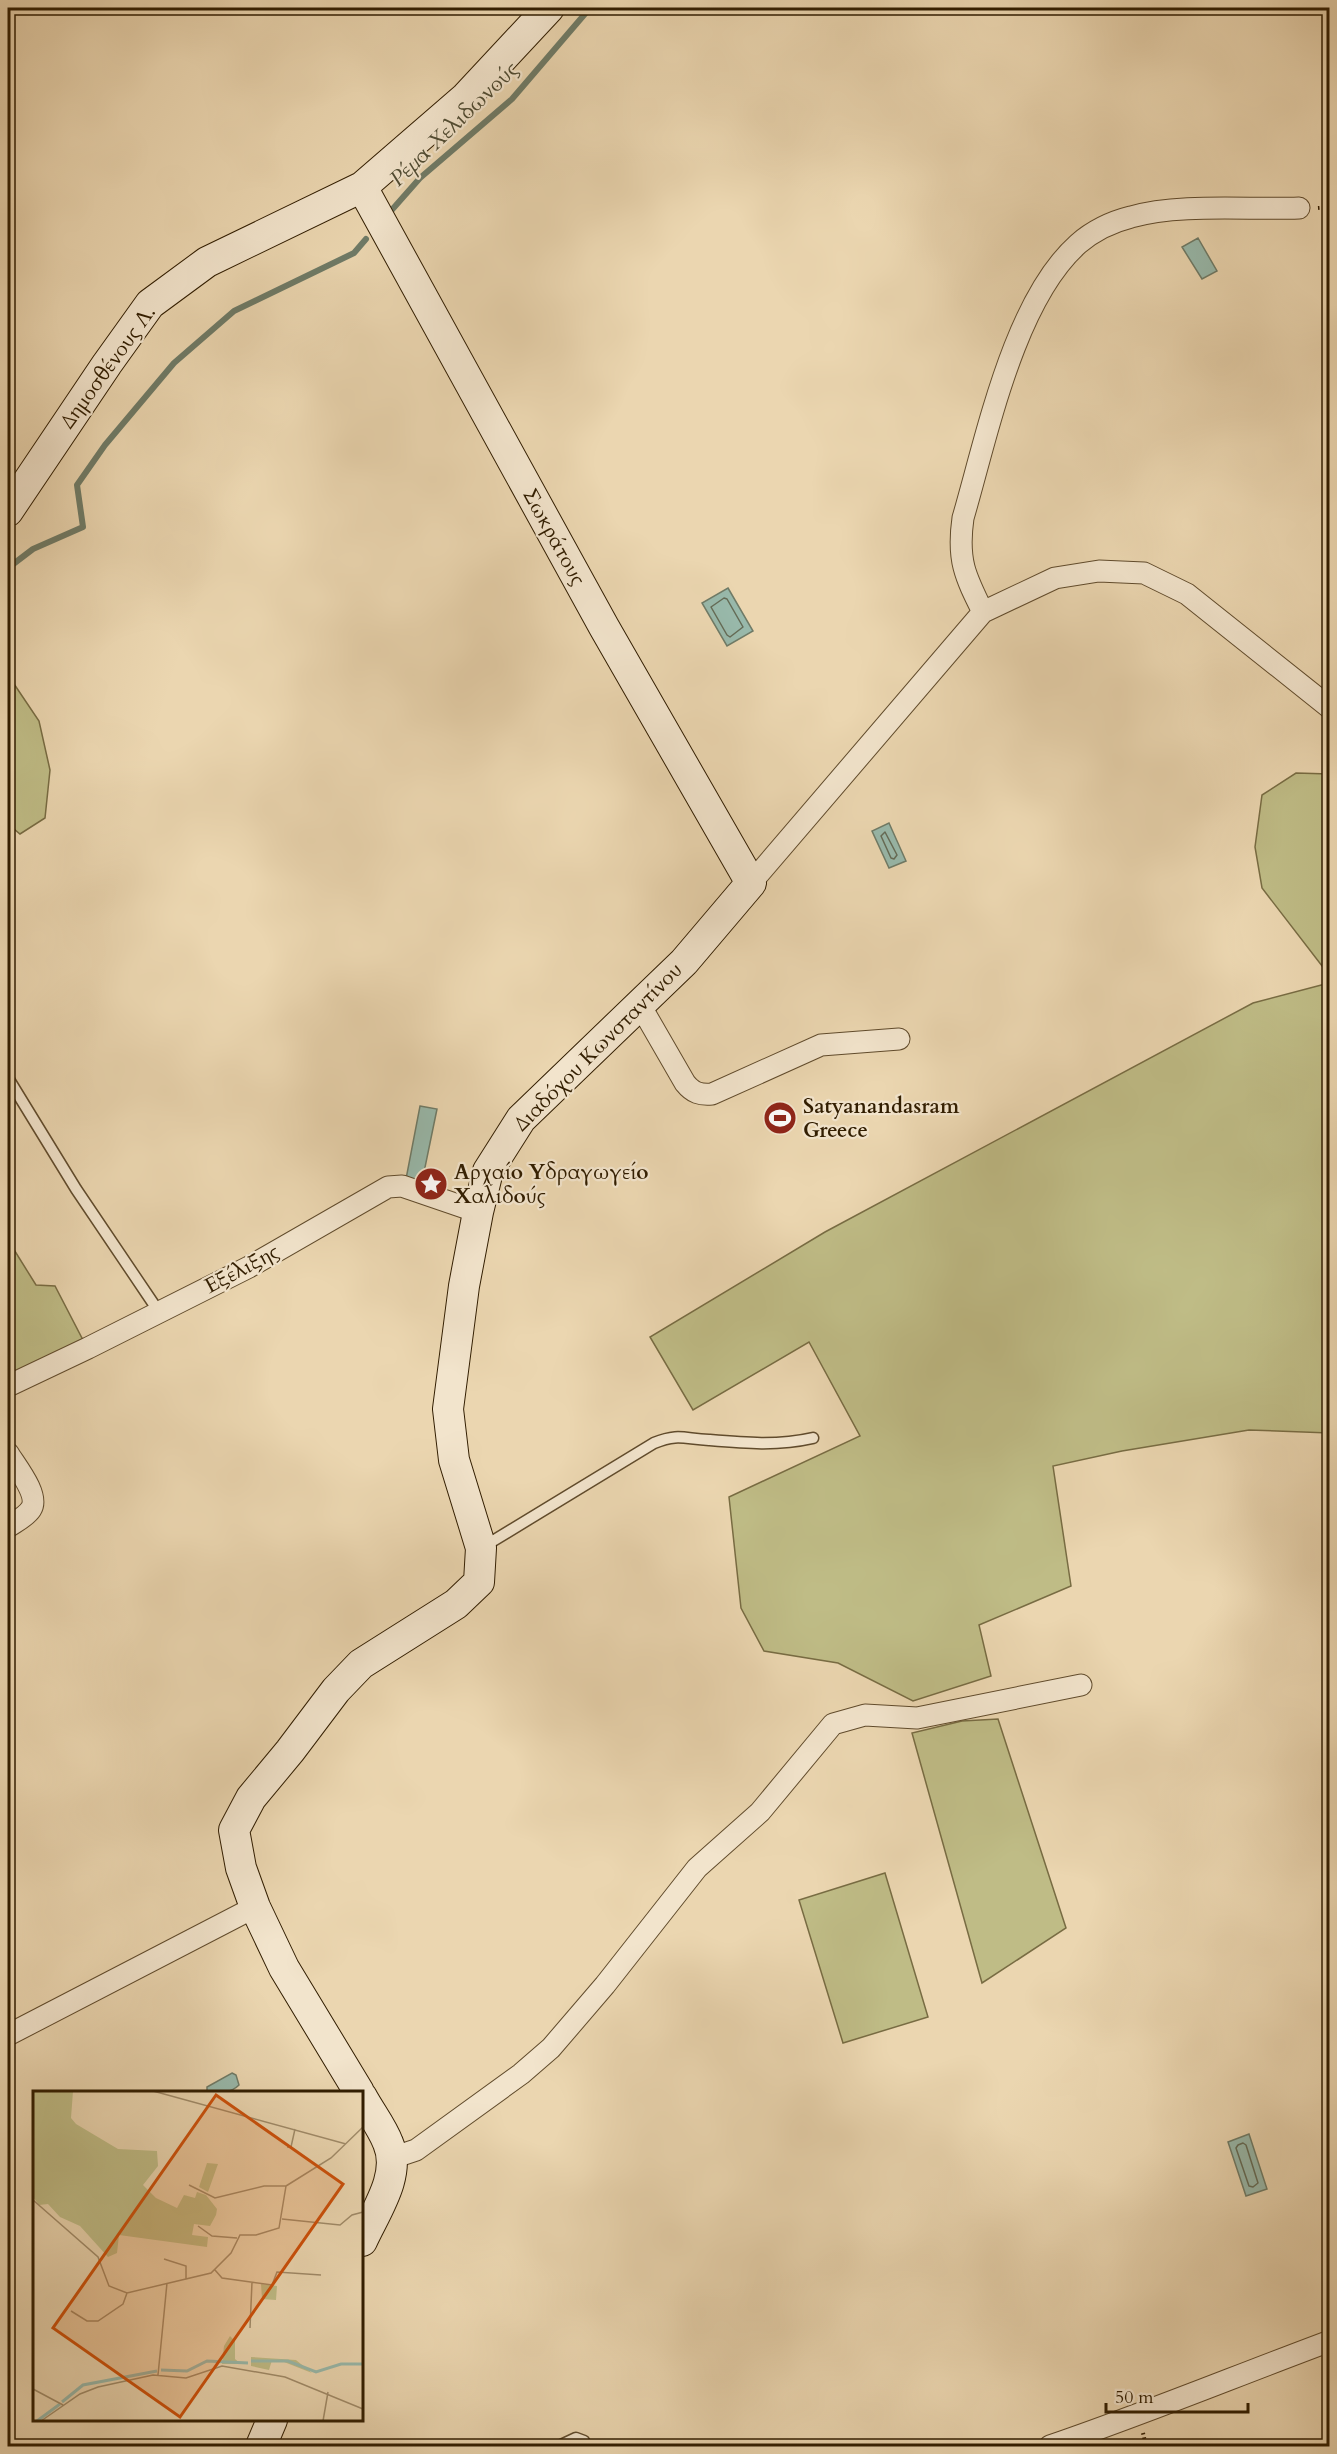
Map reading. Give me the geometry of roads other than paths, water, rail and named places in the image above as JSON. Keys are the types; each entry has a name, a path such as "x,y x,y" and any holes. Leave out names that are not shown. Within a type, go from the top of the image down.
{"street":[{"name":"Δημοσθένους Λ.","path":"8,511 150,304 207,262 362,187 466,97 549,8"},
{"name":"Σωκράτους","path":"362,187 604,627 751,883"},
{"path":"983,612 962,565 960,545 963,518 1015,345 1035,302 1055,269 1078,243 1103,226 1133,216 1162,211 1299,208"},
{"path":"751,883 983,612 1055,578 1099,570 1144,573 1187,594 1329,708"},
{"name":"Διαδόχου Κωνσταντίνου","path":"357,2091 284,1968 255,1907 241,1868 234,1830 251,1798 336,1690 362,1664 456,1604 479,1582 481,1548 454,1460 448,1409 464,1286 488,1171 521,1119 684,962 751,883"},
{"path":"640,1005 685,1083 690,1090 700,1095 712,1094 821,1045 899,1038"},
{"name":"Εξέλιξης","path":"8,1386 249,1267 388,1187 402,1186 478,1212"},
{"path":"8,1453 31,1490 34,1501 32,1509 8,1527"},
{"path":"392,2158 416,2150 521,2074 551,2048 605,1985 697,1868 760,1812 833,1724 865,1715 917,1718 1081,1685"},
{"path":"8,2035 255,1907"},
{"path":"363,2099 389,2143 392,2158 392,2173 363,2239"},
{"path":"1050,2446 1140,2416 1234,2376 1329,2341"},
{"path":"261,2446 272,2421"}],"lane":[{"path":"8,1078 76,1189 159,1312"},
{"path":"481,1548 654,1443 668,1438 680,1435 708,1440 768,1444 813,1438"},
{"path":"559,2446 576,2438 584,2440"}],"water":[{"path":"1198,238 1217,271 1202,279 1182,247"},
{"path":"728,588 753,631 727,646 702,603"},
{"path":"889,823 906,861 889,868 872,831"},
{"path":"420,1106 437,1109 422,1182 406,1179"},
{"path":"232,2073 236,2075 239,2085 228,2091 207,2091 207,2087"},
{"path":"1249,2134 1267,2189 1246,2196 1228,2142"}],"waterway":[{"name":"Ρέμα Χελιδωνούς","path":"390,212 420,178 512,99 590,8"},
{"name":"Ρέμα Χελιδωνούς","path":"8,568 33,549 83,527 77,485 105,445 174,363 234,311 354,253 366,239"}],"place":[{"name":"Satyanandasram Greece","path":"780,1118"},
{"name":"Αρχαίο Υδραγωγείο Χαλιδούς","path":"431,1184"}]}
